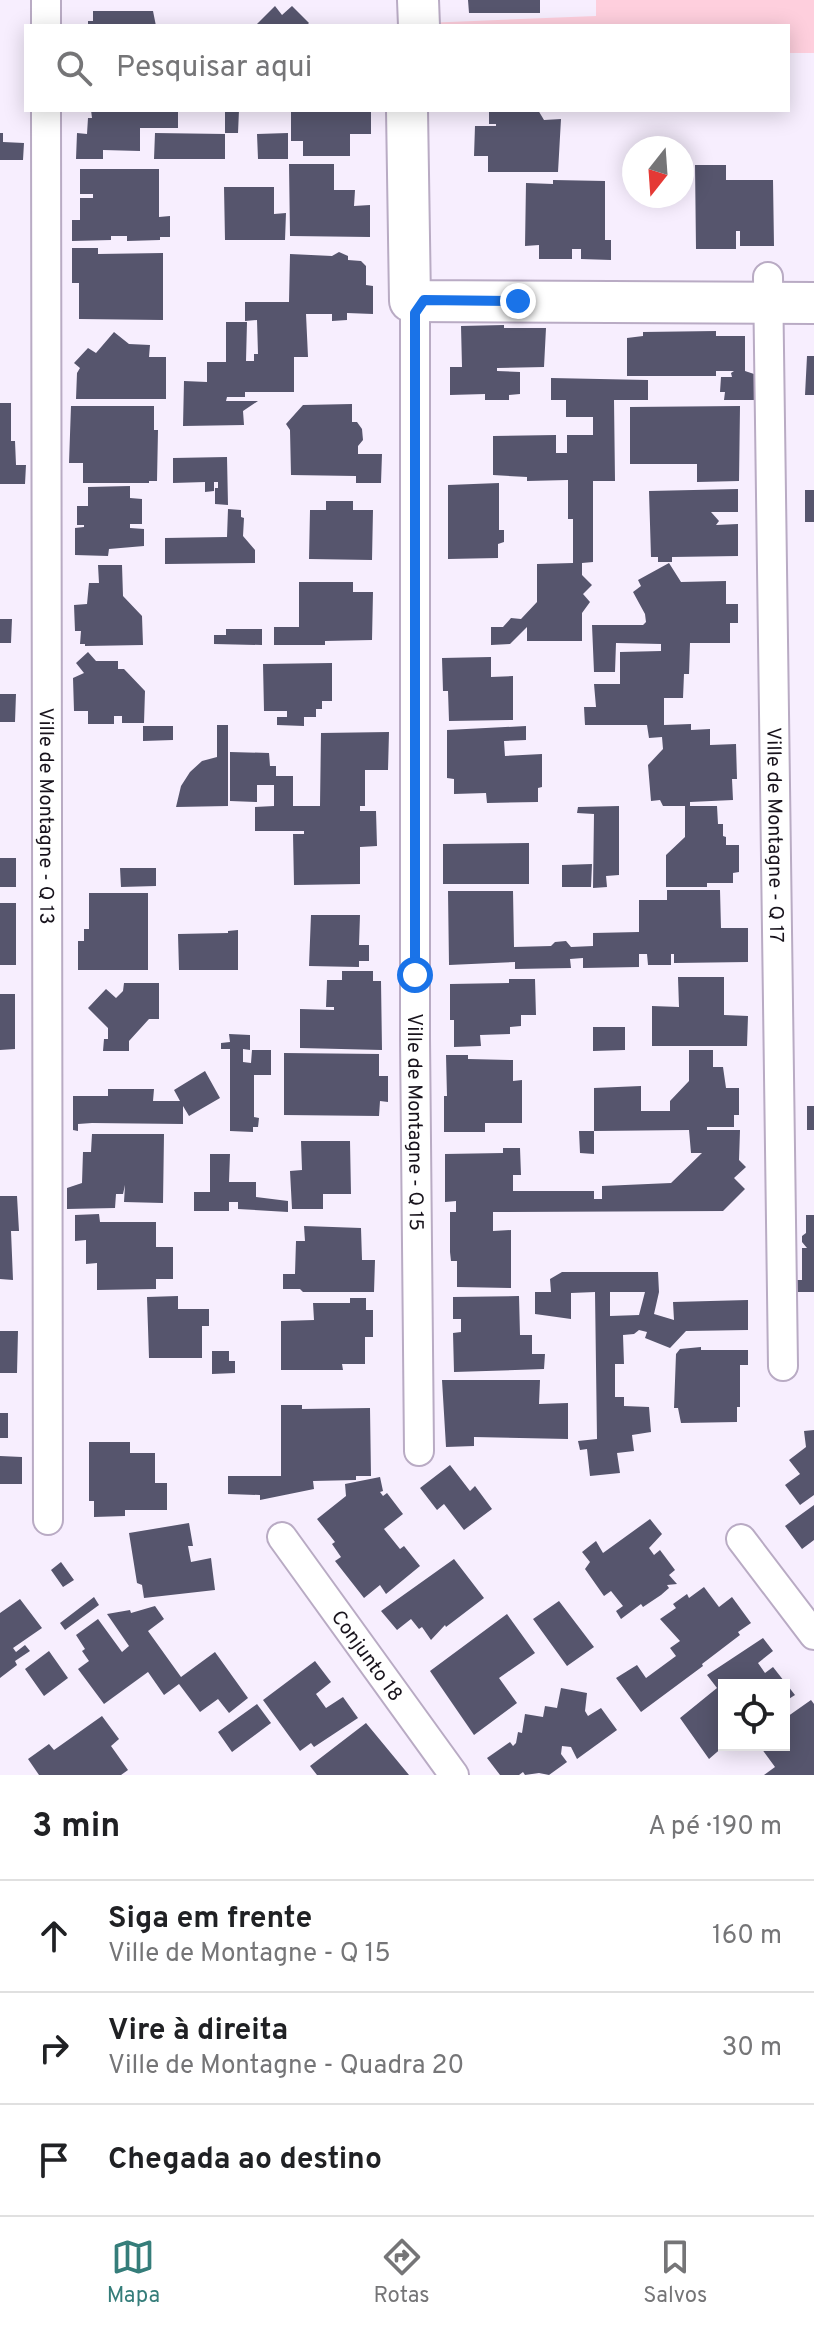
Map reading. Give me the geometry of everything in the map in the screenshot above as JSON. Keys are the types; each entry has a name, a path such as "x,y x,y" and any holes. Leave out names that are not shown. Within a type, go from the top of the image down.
{"street":[{"path":"46,0 46,24"},
{"path":"405,0 406,24"},
{"path":"418,0 419,24"},
{"name":"Ville de Montagne - Q 13","path":"46,112 48,1520"},
{"path":"407,112 418,295"},
{"path":"418,295 422,112"},
{"path":"418,295 768,290 814,276"},
{"path":"768,290 814,303"},
{"name":"Ville de Montagne - Q 17","path":"768,290 783,1366"},
{"name":"Ville de Montagne - Q 15","path":"418,295 415,1038 419,1451"},
{"name":"Conjunto 18","path":"282,1537 454,1775"},
{"path":"741,1539 814,1635"}],"shaded area":[{"path":"596,0 814,0 814,53 790,53 790,24 425,24 596,16"}],"building":[{"path":"468,0 540,0 540,13 469,13"},
{"path":"275,6 282,15 292,6 309,23 308,24 257,24"},
{"path":"93,11 153,11 156,24 88,24 88,21 93,21"},
{"path":"91,112 178,112 178,128 140,128 140,151 103,150 103,159 76,159 77,133 87,134 88,118 92,118"},
{"path":"225,112 239,112 238,133 225,133"},
{"path":"291,112 371,112 371,134 350,134 350,156 303,156 303,141 291,141"},
{"path":"489,112 539,112 544,120 561,119 558,172 488,172 488,156 474,156 475,126 496,126 489,124"},
{"path":"0,133 3,133 3,142 24,143 23,160 0,160"},
{"path":"155,133 225,134 225,159 154,159"},
{"path":"288,133 288,159 258,159 257,134"},
{"path":"289,164 334,164 334,190 355,190 354,206 370,205 370,237 290,236"},
{"path":"695,165 726,165 726,180 773,180 774,246 740,246 740,231 736,231 736,249 696,249"},
{"path":"80,169 159,169 159,217 170,216 170,237 127,241 127,236 111,236 111,240 72,241 72,220 80,220 80,198 93,198 93,194 80,194"},
{"path":"553,180 605,181 605,240 611,240 611,260 581,259 581,249 572,249 572,259 539,259 539,245 525,246 526,183 553,184"},
{"path":"224,187 274,187 274,214 286,213 285,240 225,240"},
{"path":"72,248 98,248 98,254 163,253 163,320 79,319 79,283 72,283"},
{"path":"339,252 348,256 348,260 361,261 366,266 366,285 373,286 373,314 347,313 347,320 332,321 332,314 306,314 308,357 294,357 294,392 245,392 245,397 227,397 226,401 258,401 243,411 244,425 183,426 184,381 207,382 207,362 226,362 226,322 247,322 246,361 254,361 254,354 258,354 257,320 245,321 245,302 289,302 290,254 332,256"},
{"path":"504,325 504,328 546,328 544,367 497,368 497,371 520,372 520,394 509,395 509,400 485,400 485,394 450,395 450,367 462,367 461,326"},
{"path":"716,331 716,336 745,336 745,371 754,374 754,400 724,400 725,392 720,392 721,377 732,377 734,371 716,371 716,376 627,376 627,338 643,336 643,332"},
{"path":"114,332 129,344 150,345 149,357 166,357 166,399 76,399 80,368 74,363 88,348 96,353"},
{"path":"807,356 814,356 814,395 805,395"},
{"path":"551,378 648,380 648,400 614,400 615,481 593,481 593,562 582,563 582,575 592,585 583,594 590,602 582,613 582,641 527,641 527,627 510,644 491,645 491,627 503,627 511,618 521,619 537,602 537,564 573,563 573,519 568,519 568,480 527,481 527,477 493,475 493,436 556,435 556,453 567,453 567,435 593,435 593,417 566,417 566,400 551,400"},
{"path":"0,403 11,403 11,441 15,441 16,465 26,465 25,484 0,484"},
{"path":"352,404 352,422 357,422 362,429 363,440 358,446 358,454 382,454 381,483 356,483 356,476 291,475 290,430 286,424 303,405"},
{"path":"71,406 154,406 154,430 158,430 157,481 83,483 83,463 69,463"},
{"path":"740,406 739,481 697,482 697,464 630,464 630,407"},
{"path":"227,457 228,505 215,504 218,482 214,482 214,491 205,492 205,482 173,483 173,458"},
{"path":"499,483 499,530 504,530 504,542 498,544 498,558 448,559 448,485"},
{"path":"130,486 130,498 142,499 142,524 130,524 130,528 144,529 144,546 109,549 108,556 75,555 75,528 84,527 77,525 77,506 88,506 88,487"},
{"path":"738,489 738,512 711,512 719,521 716,525 738,524 738,556 672,557 672,562 658,562 658,557 651,557 649,491"},
{"path":"805,490 814,490 814,522 805,522"},
{"path":"326,501 353,501 353,510 373,510 372,560 309,559 310,510 326,510"},
{"path":"228,509 241,510 243,536 255,550 255,563 165,564 165,538 227,537"},
{"path":"669,563 681,582 726,581 726,604 738,604 738,623 730,623 730,643 690,643 689,674 684,674 683,698 664,698 664,725 691,724 691,730 710,729 710,745 736,744 737,779 732,779 733,800 690,802 690,806 717,806 718,824 723,824 726,845 739,845 739,872 733,873 733,883 707,883 707,887 666,887 666,855 685,837 685,806 663,806 660,800 651,801 648,765 663,749 662,737 649,738 647,725 585,725 584,707 596,707 594,684 620,684 620,652 661,651 661,644 616,643 615,672 594,672 592,625 643,625 646,622 645,614 633,592 641,586 638,580"},
{"path":"98,565 122,565 123,596 142,616 143,645 80,644 81,631 75,631 74,605 87,604 89,583 99,583"},
{"path":"299,582 353,582 353,592 373,592 372,640 325,641 325,645 274,645 274,627 299,627"},
{"path":"0,619 12,619 11,643 0,643"},
{"path":"226,629 262,629 262,645 214,644 214,635 226,635"},
{"path":"88,652 96,661 118,661 118,669 124,669 145,691 144,723 122,723 122,716 114,716 114,724 88,724 88,711 74,711 73,678 84,673 76,663"},
{"path":"491,657 491,677 513,676 513,720 449,721 448,691 443,691 442,658"},
{"path":"332,663 332,701 322,701 322,709 316,709 316,717 304,717 304,726 277,725 277,717 287,717 287,711 264,711 263,664"},
{"path":"0,694 16,694 15,722 0,722"},
{"path":"217,725 228,725 228,806 176,807 181,786 190,772 202,761 217,757"},
{"path":"143,726 173,726 173,740 143,741"},
{"path":"526,726 526,740 504,741 505,756 542,754 542,787 538,788 538,802 487,803 486,793 454,794 454,779 447,778 447,730"},
{"path":"389,732 388,770 365,770 365,806 360,806 360,811 376,811 377,846 360,847 360,884 294,885 293,834 304,834 304,831 255,831 255,807 274,806 274,785 257,785 257,802 230,801 230,752 269,753 270,766 276,766 276,776 293,776 293,806 320,806 321,733"},
{"path":"619,806 619,875 606,876 607,887 593,888 594,814 577,813 578,807"},
{"path":"529,843 529,884 443,884 443,844"},
{"path":"0,858 16,858 16,887 0,887"},
{"path":"592,864 591,887 562,887 562,865"},
{"path":"120,868 156,868 156,886 121,887"},
{"path":"667,890 720,890 721,928 748,928 748,962 674,963 674,954 671,954 671,965 648,965 647,954 639,954 639,967 583,968 583,958 570,959 571,968 515,969 515,962 449,965 448,891 513,891 514,947 551,946 555,942 566,941 571,947 593,946 593,933 639,932 639,900 667,900"},
{"path":"89,893 148,893 148,970 78,970 78,941 84,941 84,929 89,929"},
{"path":"0,903 16,903 16,965 0,965"},
{"path":"311,915 360,915 359,945 369,945 369,961 359,961 359,967 309,966"},
{"path":"238,930 238,970 179,970 178,934"},
{"path":"342,971 373,971 373,981 381,981 382,1050 300,1048 300,1009 334,1010 334,1007 326,1007 327,980 342,980"},
{"path":"678,977 724,977 724,1015 748,1016 747,1046 652,1046 652,1006 679,1007"},
{"path":"509,979 535,979 536,1015 521,1015 521,1026 510,1027 510,1034 480,1035 481,1046 454,1047 450,984 509,983"},
{"path":"124,983 159,983 159,1019 149,1019 129,1041 129,1051 103,1051 108,1028 88,1008 106,989 116,998 123,991"},
{"path":"0,994 15,994 15,1049 0,1050"},
{"path":"593,1027 625,1027 625,1050 593,1051"},
{"path":"229,1034 250,1035 250,1050 243,1049 243,1062 251,1063 252,1050 271,1050 271,1075 254,1075 254,1117 259,1118 258,1127 253,1127 253,1132 230,1131 230,1049 221,1049 221,1043 230,1042"},
{"path":"689,1050 713,1050 713,1067 723,1067 726,1088 739,1088 739,1115 734,1115 734,1127 707,1127 707,1130 740,1130 739,1160 746,1167 734,1178 745,1189 723,1211 493,1212 493,1231 511,1230 511,1288 457,1287 457,1261 451,1261 450,1252 450,1212 456,1212 456,1201 445,1202 445,1154 503,1153 503,1148 520,1148 521,1175 513,1175 513,1191 594,1191 594,1199 602,1199 602,1186 671,1183 702,1153 691,1153 689,1130 594,1131 594,1088 641,1086 641,1111 670,1111 670,1101 689,1081"},
{"path":"284,1053 379,1054 379,1076 388,1076 388,1102 380,1101 379,1116 284,1115"},
{"path":"446,1055 513,1060 513,1081 522,1080 522,1123 485,1123 485,1132 444,1132"},
{"path":"205,1071 220,1098 189,1116 183,1106 183,1124 92,1123 78,1124 78,1131 73,1130 73,1096 108,1096 108,1089 154,1089 153,1101 180,1101 174,1090"},
{"path":"807,1106 814,1106 814,1130 807,1130"},
{"path":"579,1131 594,1131 594,1154 580,1153"},
{"path":"92,1134 164,1134 163,1203 124,1202 125,1185 123,1194 116,1194 115,1208 67,1209 67,1188 82,1183 83,1152 91,1152"},
{"path":"301,1141 350,1141 351,1194 323,1194 323,1209 292,1209 290,1171 302,1170"},
{"path":"210,1154 230,1154 229,1182 256,1182 256,1197 288,1201 288,1212 238,1209 238,1202 229,1202 229,1211 194,1211 194,1192 210,1192"},
{"path":"0,1196 17,1196 19,1231 11,1231 13,1280 0,1279"},
{"path":"99,1214 100,1222 156,1222 156,1247 173,1247 173,1279 156,1279 156,1289 97,1290 97,1263 86,1264 86,1240 75,1241 75,1215"},
{"path":"806,1215 814,1215 814,1292 796,1292 796,1280 802,1280 802,1248 807,1248 802,1242 802,1236 806,1233"},
{"path":"304,1226 361,1228 362,1260 375,1260 374,1292 283,1289 283,1274 295,1274 296,1241 305,1241"},
{"path":"562,1272 658,1272 659,1292 654,1314 674,1320 673,1302 748,1300 748,1330 686,1331 670,1348 645,1338 647,1332 639,1330 623,1335 624,1364 615,1364 615,1397 624,1397 624,1406 649,1407 651,1432 632,1435 634,1451 617,1453 620,1473 590,1476 587,1449 580,1450 578,1441 597,1439 595,1292 571,1293 571,1319 535,1314 535,1292 551,1292 550,1279","holes":["610,1292 645,1292 639,1315 610,1316"]},
{"path":"178,1296 178,1309 209,1309 209,1326 202,1326 202,1358 149,1358 147,1297"},
{"path":"519,1296 520,1335 532,1335 532,1354 545,1354 544,1369 454,1372 453,1333 461,1332 461,1319 453,1319 453,1297"},
{"path":"350,1298 366,1298 366,1310 373,1310 373,1337 365,1337 365,1364 342,1364 343,1370 281,1370 281,1321 314,1320 313,1303 350,1303"},
{"path":"0,1331 18,1331 17,1373 0,1373"},
{"path":"701,1347 701,1350 748,1350 748,1365 740,1365 737,1422 681,1423 678,1408 674,1408 676,1354 680,1349"},
{"path":"212,1351 229,1351 229,1361 235,1361 235,1373 212,1374"},
{"path":"442,1380 540,1380 539,1404 568,1403 568,1439 474,1437 474,1446 446,1447"},
{"path":"281,1405 302,1405 302,1409 370,1408 371,1476 356,1476 356,1480 313,1481 314,1489 260,1500 260,1495 228,1494 228,1476 281,1476"},
{"path":"0,1413 8,1413 8,1438 0,1438"},
{"path":"814,1430 814,1495 800,1505 785,1485 800,1474 789,1460 806,1447 804,1431"},
{"path":"89,1442 130,1442 130,1453 155,1453 155,1483 167,1483 167,1510 125,1510 125,1516 94,1517 94,1501 89,1501"},
{"path":"0,1456 22,1457 22,1484 0,1484"},
{"path":"450,1465 470,1491 475,1486 492,1509 464,1530 444,1504 437,1510 420,1488"},
{"path":"380,1477 383,1491 380,1492 383,1496 387,1493 403,1514 384,1529 400,1549 404,1546 420,1566 386,1594 380,1585 364,1598 335,1561 341,1557 332,1544 335,1542 317,1519 346,1496 345,1484"},
{"path":"814,1505 814,1540 802,1549 785,1526"},
{"path":"650,1519 662,1534 649,1548 654,1555 660,1550 675,1570 669,1575 677,1584 667,1585 669,1588 661,1595 643,1607 641,1604 621,1619 616,1611 623,1606 611,1591 604,1596 585,1569 590,1562 582,1552 596,1541 603,1553"},
{"path":"189,1523 193,1546 188,1546 191,1562 211,1558 215,1590 144,1598 142,1585 137,1583 129,1533"},
{"path":"454,1559 484,1598 445,1625 431,1640 422,1627 419,1629 411,1619 397,1630 381,1611"},
{"path":"61,1562 74,1580 63,1587 51,1570"},
{"path":"704,1587 719,1607 732,1597 751,1623 703,1666 641,1712 616,1678 637,1665 646,1678 676,1656 670,1648 680,1641 660,1619 676,1608 673,1604 687,1594 689,1598"},
{"path":"94,1597 99,1605 65,1630 60,1623"},
{"path":"20,1599 42,1628 13,1648 16,1652 25,1645 30,1651 15,1661 17,1665 0,1678 0,1613"},
{"path":"559,1601 594,1647 567,1666 533,1619"},
{"path":"155,1606 164,1619 148,1631 181,1677 215,1652 248,1698 229,1713 218,1699 200,1712 179,1684 164,1695 148,1672 104,1704 78,1669 89,1661 76,1635 98,1619 122,1652 129,1646 107,1614 130,1610 131,1613"},
{"path":"507,1614 535,1653 499,1678 517,1703 474,1735 430,1671"},
{"path":"763,1638 773,1651 758,1663 765,1673 773,1667 782,1679 718,1679 718,1751 709,1759 680,1718 717,1688 707,1675"},
{"path":"49,1651 68,1678 44,1696 25,1669"},
{"path":"315,1661 331,1682 316,1694 326,1708 343,1697 358,1718 314,1747 311,1743 300,1751 263,1700"},
{"path":"561,1688 587,1693 585,1711 588,1716 601,1708 617,1730 577,1759 571,1747 562,1746 561,1754 567,1762 549,1775 525,1775 523,1772 519,1775 500,1775 487,1758 510,1742 513,1746 516,1743 518,1732 522,1733 525,1714 543,1717 545,1706 557,1708"},
{"path":"811,1700 814,1704 814,1775 764,1775 775,1767 763,1751 790,1751 790,1715"},
{"path":"257,1704 271,1723 232,1752 218,1732"},
{"path":"102,1716 119,1739 111,1746 128,1770 121,1775 39,1775 28,1759 49,1744 54,1750"},
{"path":"366,1723 409,1775 317,1775 310,1766"}],"route":[{"path":"415,975 415,313 424,300 518,301"}]}
